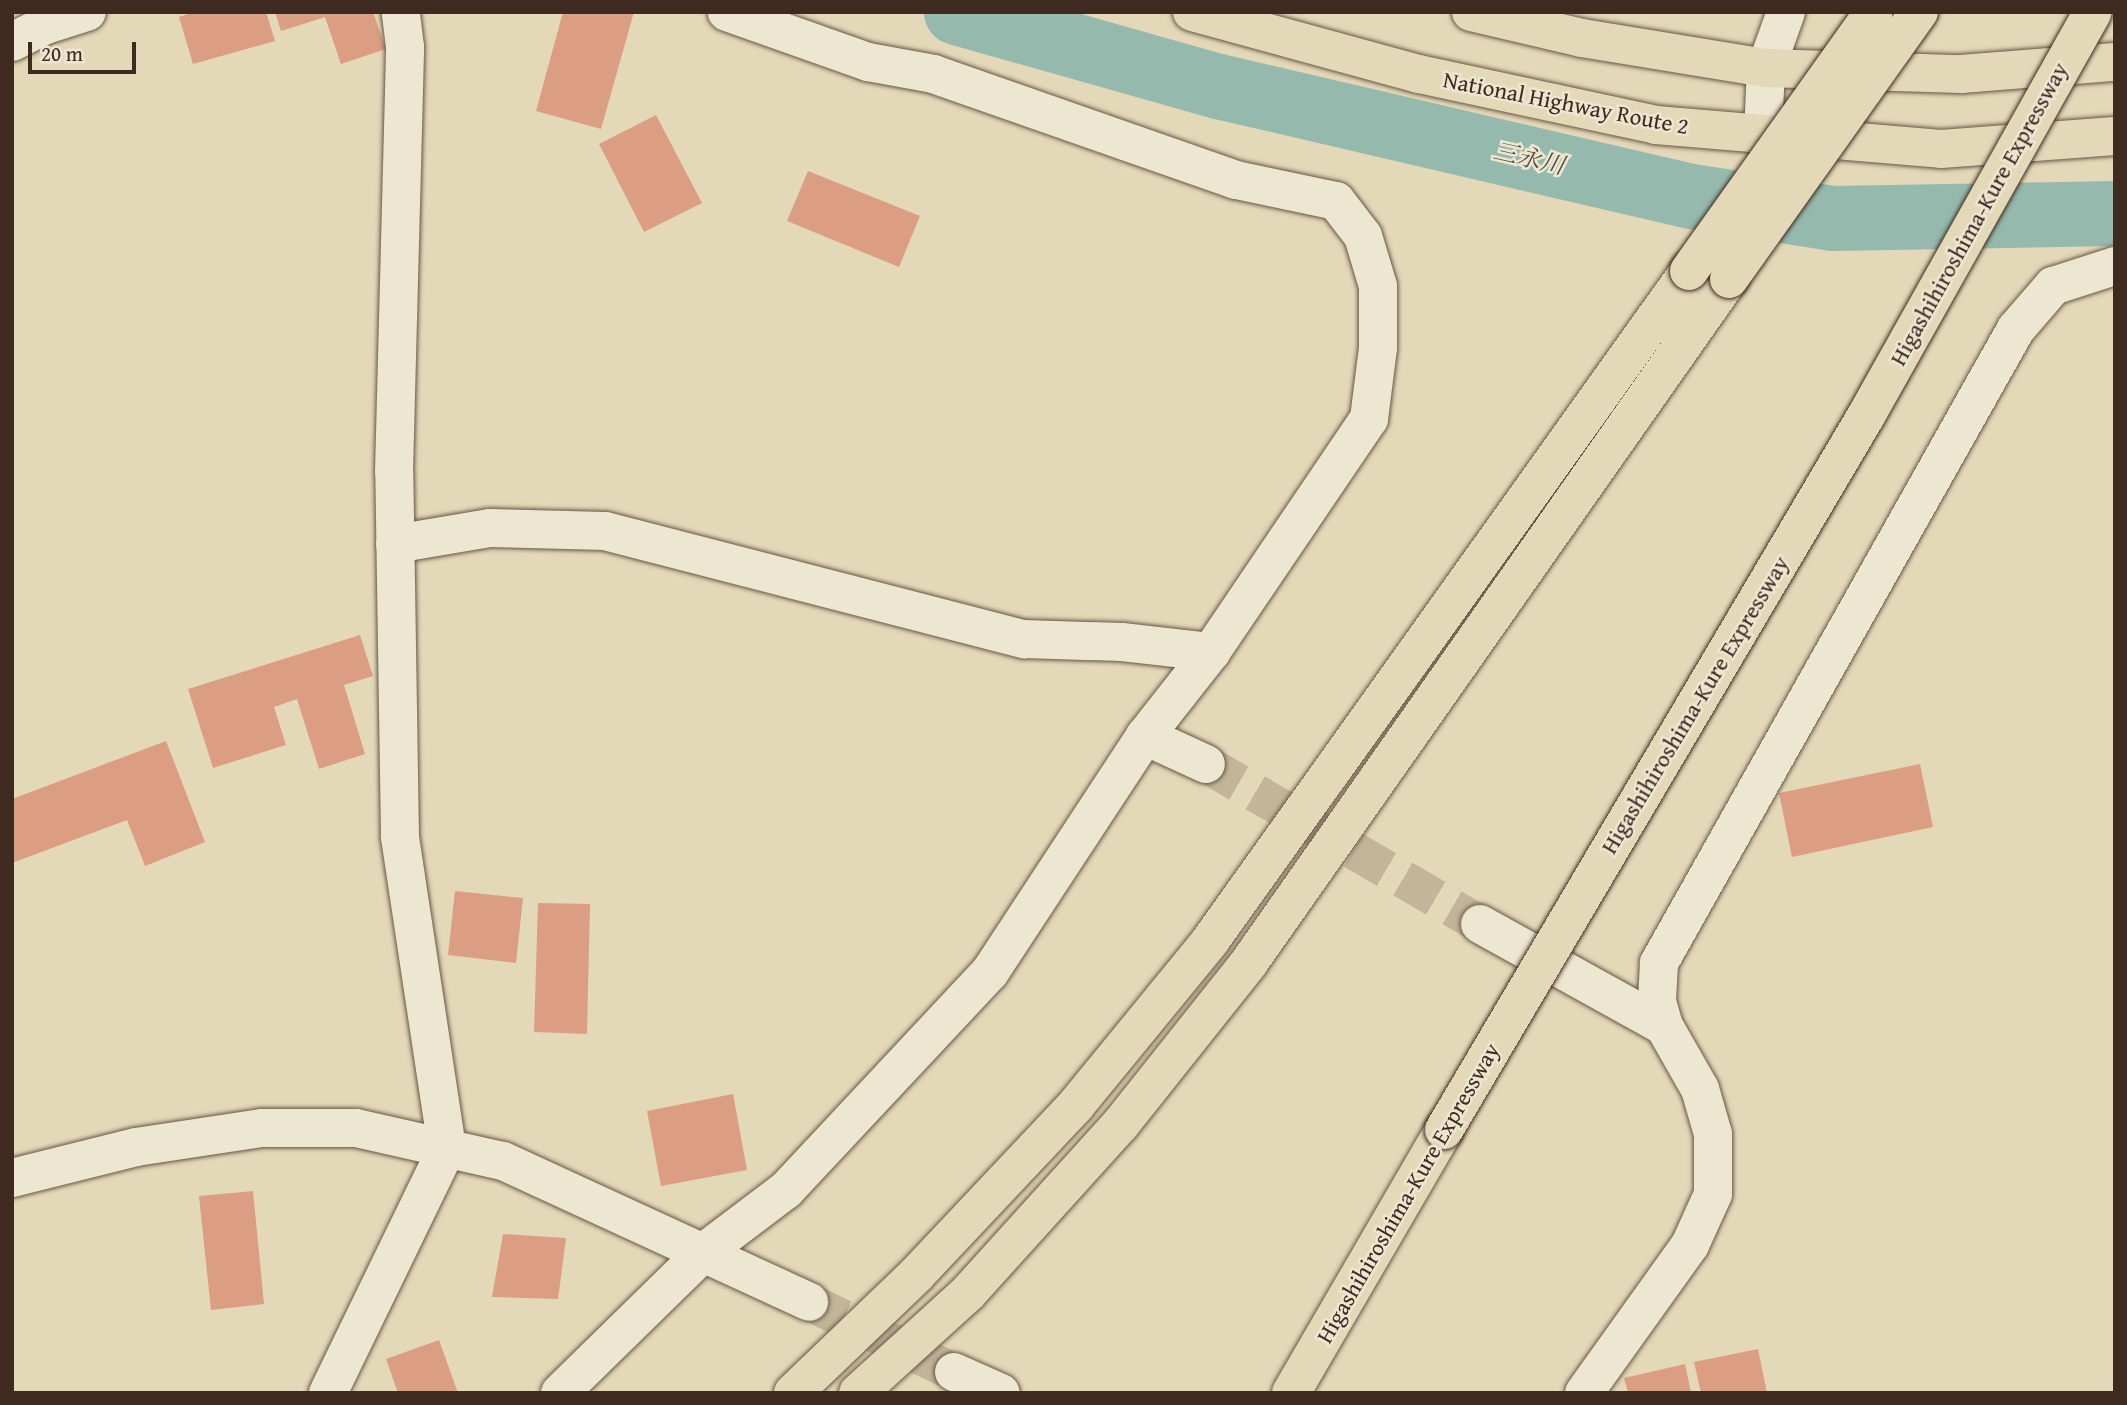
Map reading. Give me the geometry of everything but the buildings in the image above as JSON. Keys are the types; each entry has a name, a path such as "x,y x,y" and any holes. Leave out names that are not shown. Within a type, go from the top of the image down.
{"highway":[{"name":"National Highway Route 2","path":"1192,12 1419,74 1643,122 1941,149 2115,136"},
{"path":"1471,12 1582,38 1766,68 1961,74 2115,62"},
{"path":"793,1393 917,1274 1076,1105 1210,942 1874,12"},
{"path":"858,1393 968,1293 1120,1125 1240,975 1919,12"},
{"name":"Higashihiroshima-Kure Expressway","path":"1291,1393 1866,416 2093,12"},
{"path":"1314,1393 1444,1130"}],"street":[{"path":"12,42 43,26 87,12"},
{"path":"328,1393 447,1148 400,837 395,544 405,47 401,12"},
{"path":"560,1393 704,1252 786,1190 990,972 1145,736 1212,652 1369,419 1378,348 1378,286 1363,236 1336,201 1236,180 934,74 868,62 727,12"},
{"path":"1763,134 1766,68 1786,12"},
{"path":"1588,1391 1690,1245 1713,1194 1713,1134 1700,1089 1664,1026 1657,1001 1660,963 2016,329 2053,286 2115,266"},
{"path":"395,544 490,528 605,531 1024,639 1122,642 1212,652"},
{"path":"1145,736 1206,764"},
{"path":"1480,924 1664,1026"},
{"path":"12,1178 136,1147 262,1128 356,1128 503,1161 809,1302"},
{"path":"954,1372 1001,1393"}],"waterway":[{"name":"三永川","path":"956,12 1218,86 1692,196 1832,218 2115,213"}],"tunnel":[{"path":"1206,764 1480,924"},
{"path":"809,1302 954,1372"}]}
